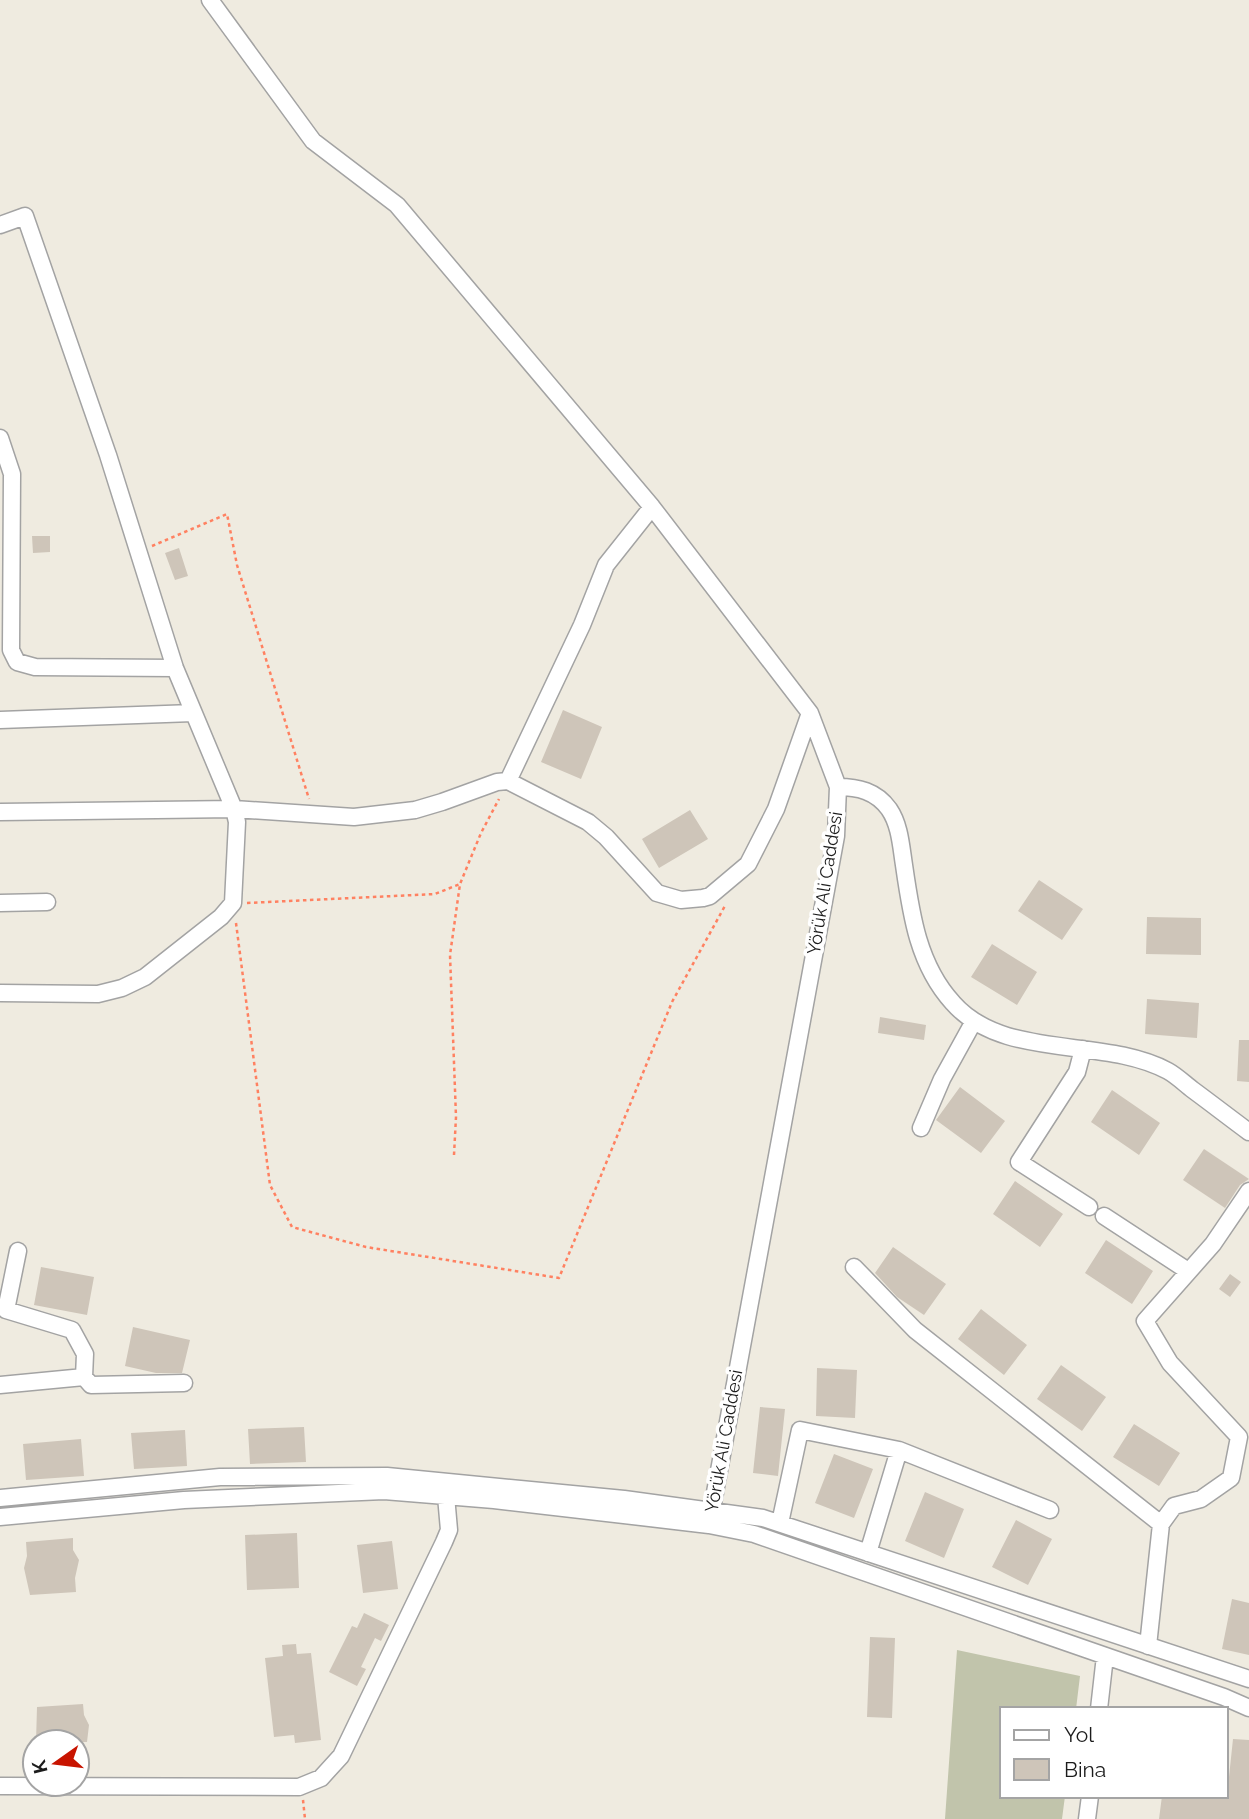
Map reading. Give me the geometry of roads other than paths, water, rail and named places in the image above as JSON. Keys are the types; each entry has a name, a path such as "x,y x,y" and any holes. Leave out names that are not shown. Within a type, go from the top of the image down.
{"street":[{"path":"211,0 313,141 397,205 652,507 810,713 838,786"},
{"path":"0,225 24,216 108,455 175,668 237,822 233,903 221,917 145,977 99,994 0,993"},
{"path":"0,438 12,474 11,650 17,662 34,667 175,668"},
{"path":"508,781 582,625 606,565 652,507"},
{"path":"0,720 193,713"},
{"path":"0,812 234,809 354,817 415,810 497,782 508,781 588,822 606,836 657,893 681,900 703,898 710,896 748,864 776,809 810,713"},
{"name":"Yörük Ali Caddesi","path":"710,1518 836,836 838,786 857,787 869,792 889,810 898,828 915,931 927,964 955,1006 994,1032 1024,1040 1115,1053 1167,1071 1249,1132"},
{"path":"0,903 47,902"},
{"path":"921,1128 942,1079 974,1021"},
{"path":"1083,1049 1077,1072 1019,1162 1089,1207"},
{"path":"1148,1646 1161,1524 1174,1506 1202,1499 1231,1478 1239,1437 1170,1363 1145,1321 1213,1244 1249,1191"},
{"path":"1104,1216 1188,1271"},
{"path":"18,1251 6,1310 72,1330 85,1354 84,1377 91,1385 184,1383"},
{"path":"854,1268 915,1330 1161,1524"},
{"path":"0,1385 84,1377"},
{"path":"780,1523 800,1430 899,1450 1050,1510"},
{"path":"868,1553 899,1450"},
{"path":"0,1498 220,1477 387,1475 624,1499 710,1518 1249,1707"},
{"path":"0,1517 184,1500 384,1491 710,1518 763,1518 1249,1679"},
{"path":"0,1786 299,1787 321,1778 341,1756 444,1542 449,1530 446,1496"},
{"path":"1100,1707 1105,1656"},
{"path":"1087,1819 1090,1798"}]}
